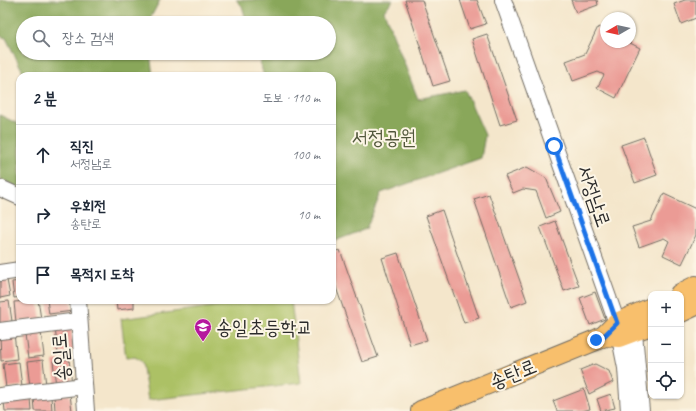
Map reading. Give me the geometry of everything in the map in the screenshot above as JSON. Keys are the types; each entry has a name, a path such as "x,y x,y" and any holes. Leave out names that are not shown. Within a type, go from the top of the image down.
{"main road":[{"path":"684,292 696,286"},
{"path":"684,311 696,305"},
{"name":"송탄로","path":"421,411 626,329 648,311"}],"street":[{"name":"서정남로","path":"502,0 626,329 641,411"},
{"path":"0,188 16,195"},
{"path":"0,273 16,271"},
{"name":"송일로","path":"78,304 78,321 86,411"},
{"path":"0,331 78,321"},
{"name":"서정남로","path":"626,329 626,368 629,411"},
{"path":"0,396 84,386"}],"green space":[{"path":"0,0 160,0 152,16 16,16 16,58 6,38 0,36"},
{"name":"서정공원","path":"236,0 393,0 384,11 418,99 465,90 485,135 481,158 381,193 366,229 336,240 336,72 263,72 259,60 336,60 336,16 245,16 242,6"},
{"path":"17,60 151,60 152,72 23,72"},
{"path":"0,115 16,123 16,186 0,179"},
{"name":"송일초등학교","path":"233,304 291,304 301,383 148,400 142,362 135,357 126,358 121,319"}],"building":[{"path":"405,0 422,0 450,81 433,86"},
{"path":"460,0 477,0 486,24 470,29"},
{"path":"571,0 597,0 598,5 576,13"},
{"path":"685,0 696,0 696,18 681,24 674,4"},
{"path":"598,27 600,28 600,48 636,48 636,46 640,48 616,98 597,88 604,75 598,72 573,81 566,61 585,54"},
{"path":"487,34 517,120 500,125 472,39"},
{"path":"644,137 657,175 635,183 621,145"},
{"path":"527,167 546,178 560,212 546,218 536,191 523,189 513,193 505,176"},
{"path":"489,194 527,301 511,307 474,199"},
{"path":"664,194 696,209 696,235 682,264 663,255 669,241 664,238 639,247 632,227 651,221"},
{"path":"442,210 479,318 464,323 426,216"},
{"path":"555,221 579,286 564,291 540,227"},
{"path":"340,250 378,357 362,362 336,287 336,251"},
{"path":"398,253 427,340 410,345 382,258"},
{"path":"7,280 10,296 0,298 0,281"},
{"path":"12,282 16,282 16,298 14,298"},
{"path":"595,292 605,319 590,325 580,298"},
{"path":"9,301 12,321 0,323 0,302"},
{"path":"14,302 16,302 16,304 39,304 41,319 16,322"},
{"path":"48,304 72,304 73,311 49,314"},
{"path":"116,304 134,304 134,308 117,310"},
{"path":"71,326 74,351 58,353 55,328"},
{"path":"41,332 44,356 28,358 25,334"},
{"path":"14,334 17,359 1,361 0,336"},
{"path":"69,359 72,384 56,386 53,361"},
{"path":"43,360 46,385 30,387 27,362"},
{"path":"19,362 22,386 6,388 3,364"},
{"path":"595,364 609,371 613,382 589,394 580,370"},
{"path":"584,389 590,409 582,411 557,411 553,401"},
{"path":"70,394 72,411 55,411 54,396"},
{"path":"611,394 615,408 601,411 597,399"},
{"path":"51,396 52,411 35,411 34,398"},
{"path":"31,399 32,411 5,411 4,402"}],"place":[{"name":"송일초등학교","path":"203,342"}],"route":[{"path":"554,146 617,323 604,336 596,340"}]}
